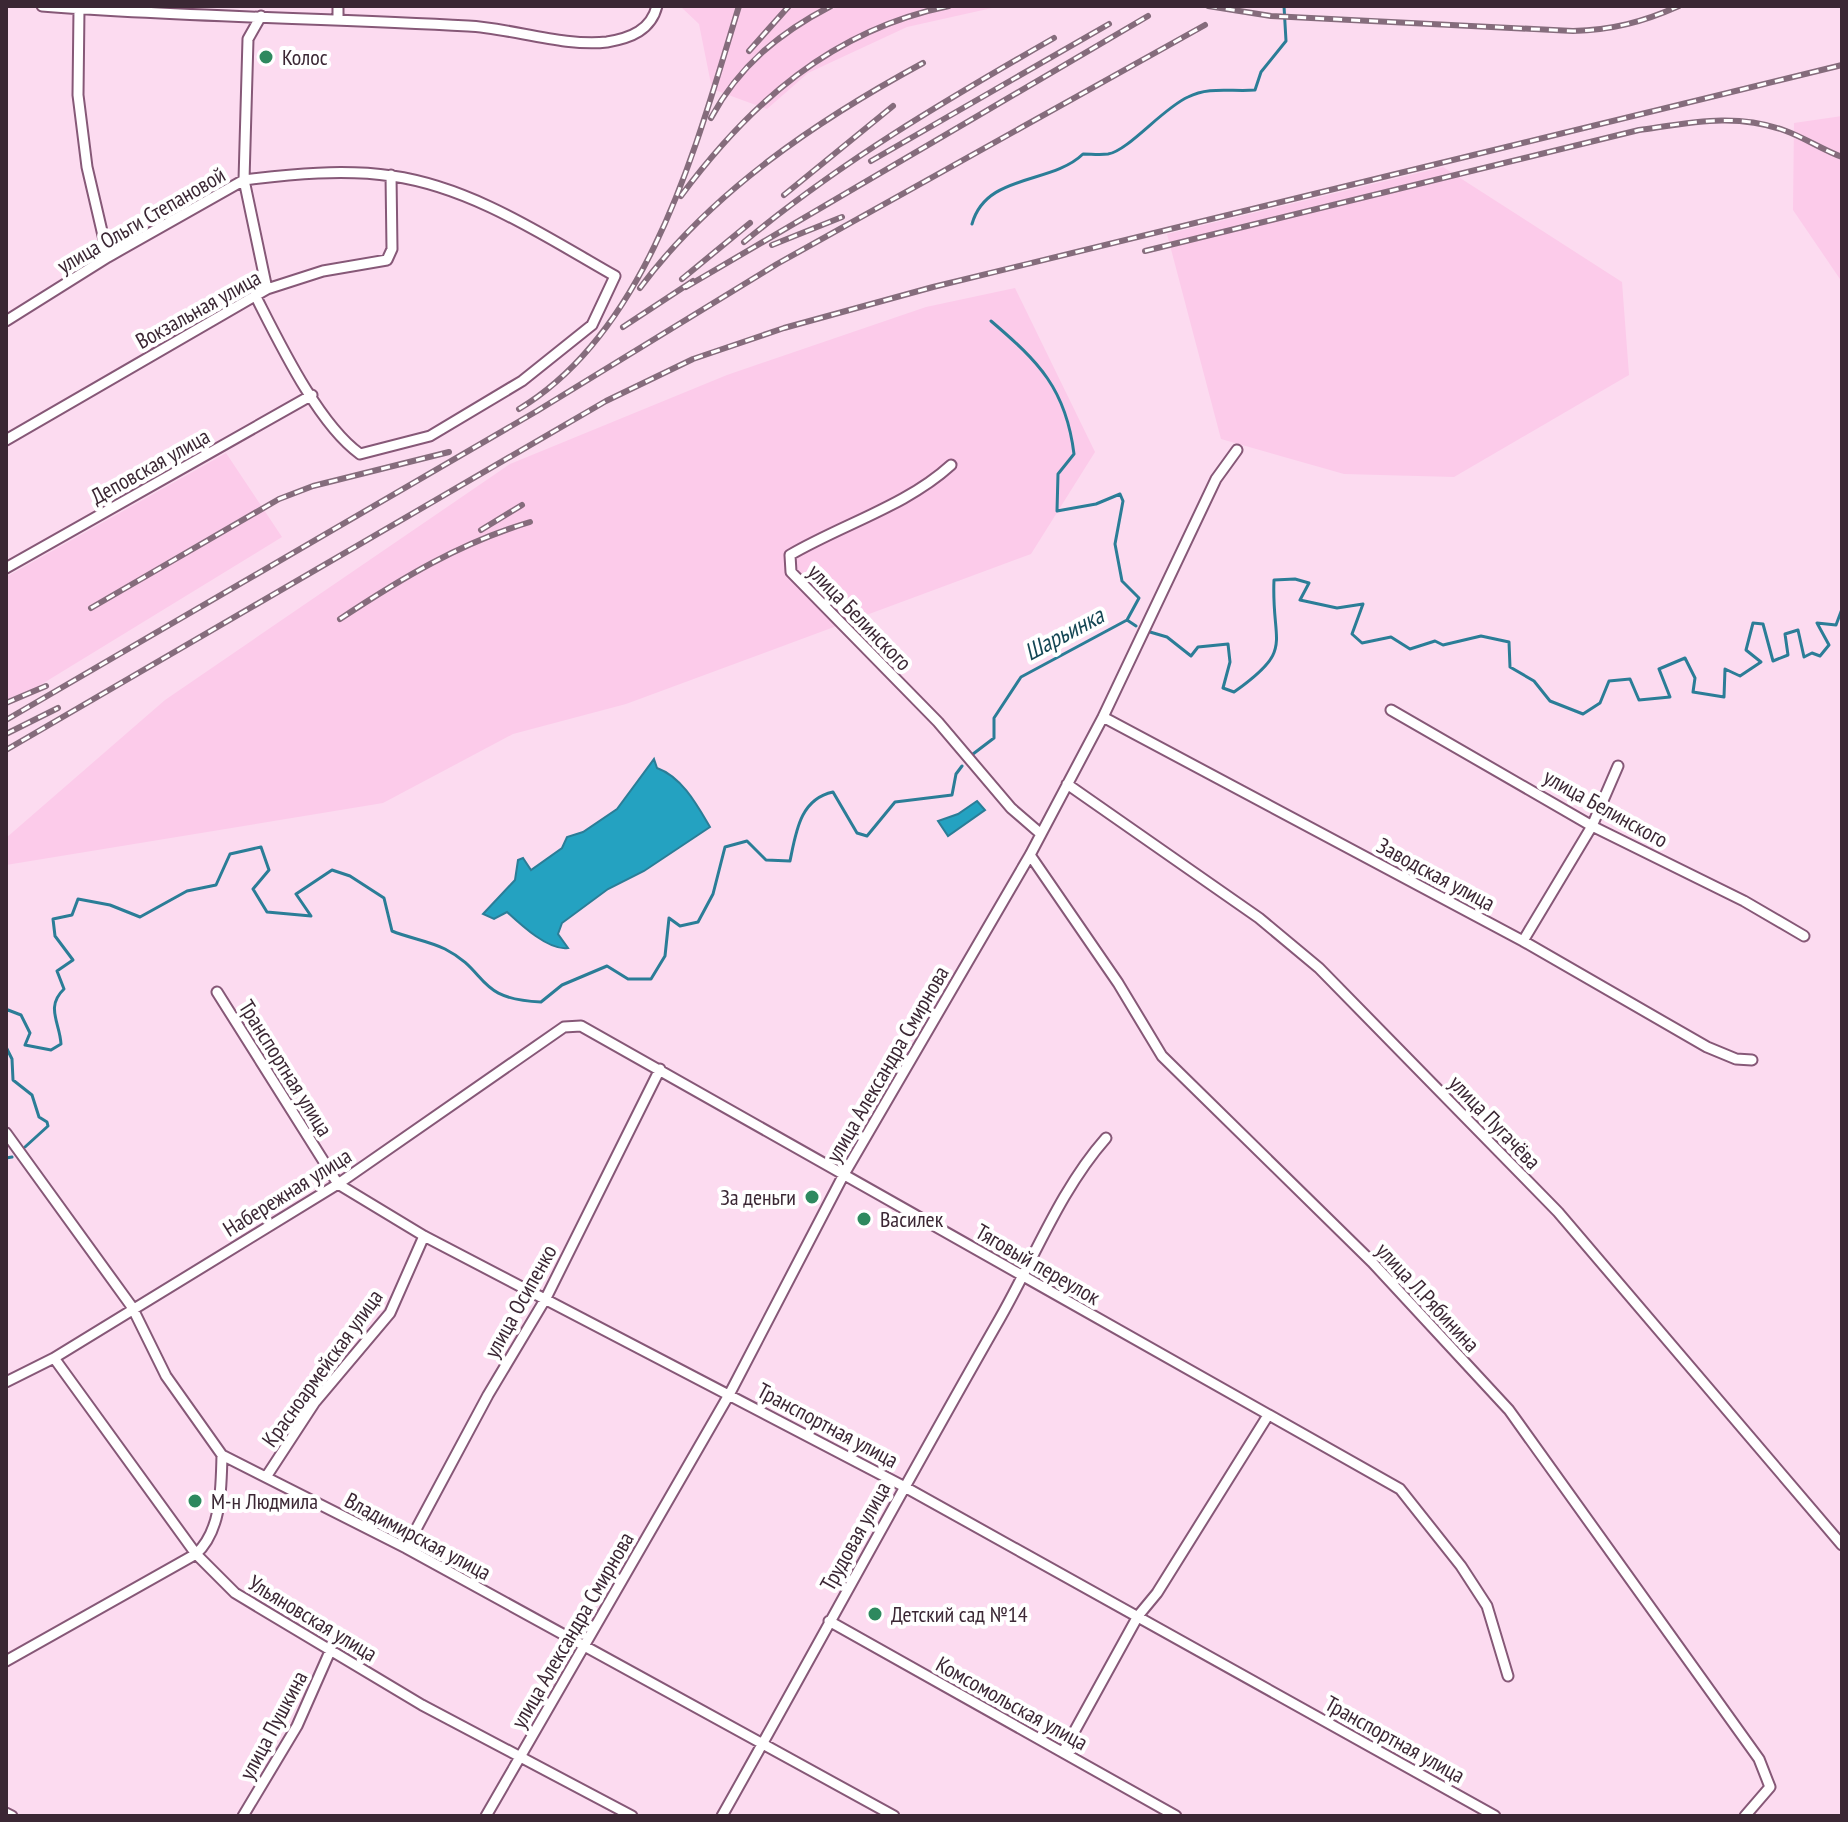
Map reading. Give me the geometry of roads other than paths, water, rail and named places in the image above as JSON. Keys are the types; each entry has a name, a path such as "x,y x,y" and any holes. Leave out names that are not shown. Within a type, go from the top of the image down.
{"street":[{"path":"42,6 478,27 588,42 632,35 654,20 657,6"},
{"path":"338,6 338,19"},
{"path":"79,9 78,95 87,167 108,257"},
{"path":"261,16 248,39 244,180 267,289"},
{"name":"улица Ольги Степановой","path":"6,321 108,257 244,180 317,174 391,175 446,189 499,213 615,276 608,297 592,325 522,381 430,436 360,454 343,442 312,395"},
{"name":"Вокзальная улица","path":"6,440 267,289 323,271 387,260 392,249 391,175"},
{"path":"255,295 312,395"},
{"name":"Деповская улица","path":"6,568 312,395"},
{"name":"улица Александра Смирнова","path":"486,1816 730,1393 843,1176 1030,855 1103,717 1216,479 1237,450"},
{"name":"улица Белинского","path":"951,465 927,487 790,555 791,572 938,722 1011,808 1041,834"},
{"name":"улица Белинского","path":"1391,710 1592,826 1744,901 1804,936"},
{"name":"Заводская улица","path":"1103,717 1523,941 1707,1047 1736,1059 1752,1060"},
{"path":"1523,941 1592,826 1618,766"},
{"name":"улица Пугачёва","path":"1067,784 1259,918 1319,968 1558,1212 1842,1545"},
{"name":"улица Л.Рябинина","path":"1030,855 1118,983 1162,1056 1372,1262 1509,1410 1759,1759 1770,1787 1745,1816"},
{"name":"Транспортная улица","path":"217,992 338,1184 424,1236 730,1393 903,1486 1495,1816"},
{"name":"Тяговый переулок","path":"581,1026 1267,1417 1400,1489 1461,1566 1487,1606 1508,1676"},
{"name":"Набережная улица","path":"6,1382 54,1358 132,1307 338,1184 564,1027 581,1026"},
{"name":"улица Осипенко","path":"406,1548 488,1395 546,1298 660,1069"},
{"name":"Владимирская улица","path":"6,1133 132,1307 166,1376 222,1455 406,1548 894,1816"},
{"name":"Трудовая улица","path":"722,1816 903,1486 1024,1276 1080,1167 1106,1138"},
{"name":"Красноармейская улица","path":"266,1477 315,1402 390,1313 424,1236"},
{"name":"Ульяновская улица","path":"54,1358 196,1554 235,1593 422,1705 632,1816"},
{"path":"1063,1752 1138,1616 1157,1593 1267,1417"},
{"path":"6,1661 196,1554 207,1544 217,1512 222,1455"},
{"name":"Комсомольская улица","path":"829,1621 1176,1816"},
{"name":"улица Пушкина","path":"243,1816 297,1726 331,1649"},
{"path":"6,1813 12,1816"}],"water":[{"path":"654,759 657,768 674,778 688,793 710,827 644,871 608,889 562,923 558,934 568,948 544,941 507,912 494,919 483,914 515,880 518,860 523,858 531,870 562,848 567,837 583,832 617,809"},
{"path":"977,801 985,810 948,836 938,821 958,814"}],"waterway":[{"name":"Шарьинка","path":"972,224 979,208 991,196 1070,164 1083,154 1116,151 1188,97 1212,90 1255,90 1261,72 1286,41 1284,6"},
{"name":"Шарьинка","path":"973,754 994,738 994,718 1021,677 1127,620 1139,598 1122,581 1115,544 1123,501 1120,494 1096,504 1057,511 1058,474 1074,454 1064,412 1048,378 991,321"},
{"path":"1150,632 1167,637 1191,656 1198,647 1228,644 1230,662 1223,688 1234,692 1266,665 1273,655 1276,644 1274,580 1295,579 1309,583 1300,600 1337,608 1363,604 1352,634 1362,643 1391,637 1410,649 1435,641 1443,645 1481,636 1509,642 1510,667 1534,681 1550,701 1583,714 1600,703 1609,681 1630,679 1639,700 1670,697 1659,669 1685,658 1695,678 1693,692 1724,697 1725,669 1740,676 1761,662 1746,650 1753,623 1763,624 1773,661 1788,655 1785,634 1798,630 1804,657 1812,653 1820,656 1829,645 1817,623 1836,625 1842,609"},
{"path":"1127,620 1136,626"},
{"name":"Шарьинка","path":"6,1012 21,1015 30,1033 25,1045 51,1050 61,1044 54,1009 64,989 57,971 73,960 55,936 53,919 72,915 78,899 110,905 140,917 187,891 216,885 230,854 261,847 269,870 253,889 267,912 311,916 296,894 332,870 350,876 384,898 392,931 445,949 504,996 541,1002 562,985 607,966 628,979 651,979 665,956 669,918 680,926 698,922 713,894 725,847 747,841 766,860 790,861 806,809 822,796 833,792 857,833 867,836 895,802 952,795 956,774 962,766"},
{"name":"Шарьинка","path":"6,1047 12,1059 13,1080 32,1095 39,1117 48,1126 25,1147"},
{"name":"Шарьинка","path":"6,1158 12,1157"}],"railway":[{"path":"519,409 564,375 603,332 635,283 685,173 739,6"},
{"path":"749,51 789,6"},
{"path":"711,118 734,82 762,53 794,28 831,6"},
{"path":"681,196 736,130 797,75 867,33 907,17 949,6"},
{"path":"1208,6 1271,16 1573,31 1627,24 1679,6"},
{"path":"686,287 1148,16"},
{"path":"871,161 1109,24"},
{"path":"6,720 537,411 777,264 1205,25"},
{"path":"744,242 856,159 1054,38"},
{"path":"640,288 700,220 769,160 845,109 923,63"},
{"path":"6,750 606,401 693,359 784,328 933,287 1842,65"},
{"path":"784,195 893,106"},
{"path":"1145,251 1639,130 1676,125 1731,120 1767,125 1842,157"},
{"path":"772,245 842,217"},
{"path":"682,279 750,223"},
{"path":"623,327 693,281"},
{"path":"91,608 279,499 313,486 449,452"},
{"path":"481,530 522,505"},
{"path":"340,619 432,563 480,540 530,522"},
{"path":"6,703 46,686"},
{"path":"6,734 58,708"}],"place":[{"name":"Колос","path":"266,57"},
{"name":"За деньги","path":"812,1197"},
{"name":"Василек","path":"864,1219"},
{"name":"М-н Людмила","path":"195,1501"},
{"name":"Детский сад №14","path":"875,1614"}]}
